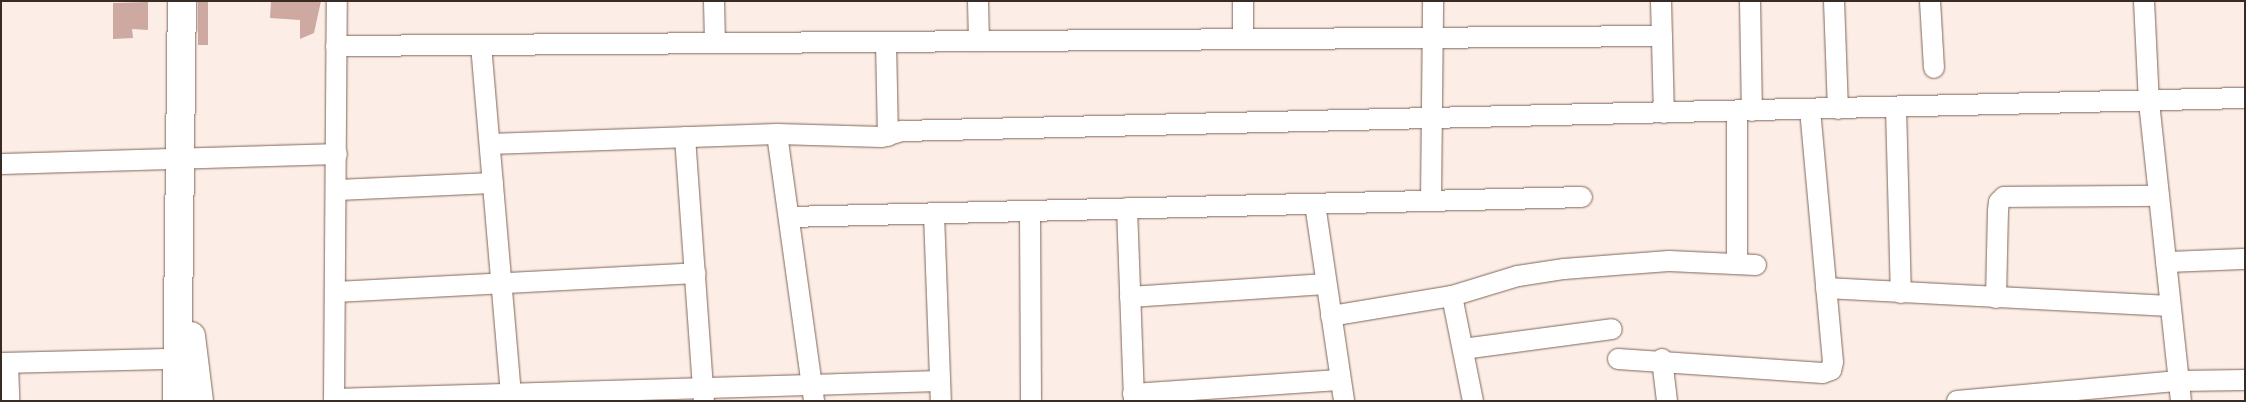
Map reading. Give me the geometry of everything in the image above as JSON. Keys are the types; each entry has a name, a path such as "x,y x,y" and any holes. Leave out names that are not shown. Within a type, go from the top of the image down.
{"main road":[{"path":"177,401 180,301 182,1"},
{"path":"163,401 170,332 180,301"},
{"path":"180,301 192,339 199,401"}],"street":[{"path":"337,1 334,400 511,394 611,396 940,391 934,214"},
{"path":"714,1 715,43"},
{"path":"978,1 979,41"},
{"path":"1243,1 1243,39"},
{"path":"1431,201 1432,1"},
{"path":"1661,1 1664,113"},
{"path":"1331,316 1452,296 1518,276 1564,269 1669,261 1747,265 1744,111 1750,1"},
{"path":"1834,1 1838,109"},
{"path":"1930,1 1934,68"},
{"path":"2144,1 2149,102 2181,401"},
{"path":"336,46 1662,36"},
{"path":"886,42 888,136"},
{"path":"481,45 511,394"},
{"path":"490,144 778,134 888,136 902,131 2149,102 2245,98"},
{"path":"1896,107 1901,292"},
{"path":"1618,358 1662,359 1822,373 1831,370 1833,362 1810,109"},
{"path":"778,134 813,393"},
{"path":"685,137 703,395"},
{"path":"1,164 336,154"},
{"path":"336,190 492,183"},
{"path":"1996,298 1998,211 1999,202 2004,197 2159,196"},
{"path":"789,217 1582,197"},
{"path":"1315,204 1339,380 1344,401"},
{"path":"1127,208 1134,398 1339,380"},
{"path":"1030,211 1031,401"},
{"path":"2166,262 2245,259"},
{"path":"336,292 694,273"},
{"path":"1130,297 1326,284"},
{"path":"1826,288 2170,306"},
{"path":"1452,296 1473,401"},
{"path":"1463,349 1612,329"},
{"path":"9,401 4,363 166,358"},
{"path":"1662,359 1667,401"},
{"path":"1957,401 2178,380 2245,380"}],"building":[{"path":"198,1 208,1 208,45 198,45"},
{"path":"271,1 321,1 314,33 300,39 300,20 270,18"},
{"path":"148,2 148,30 132,29 133,38 113,39 113,3"}]}
